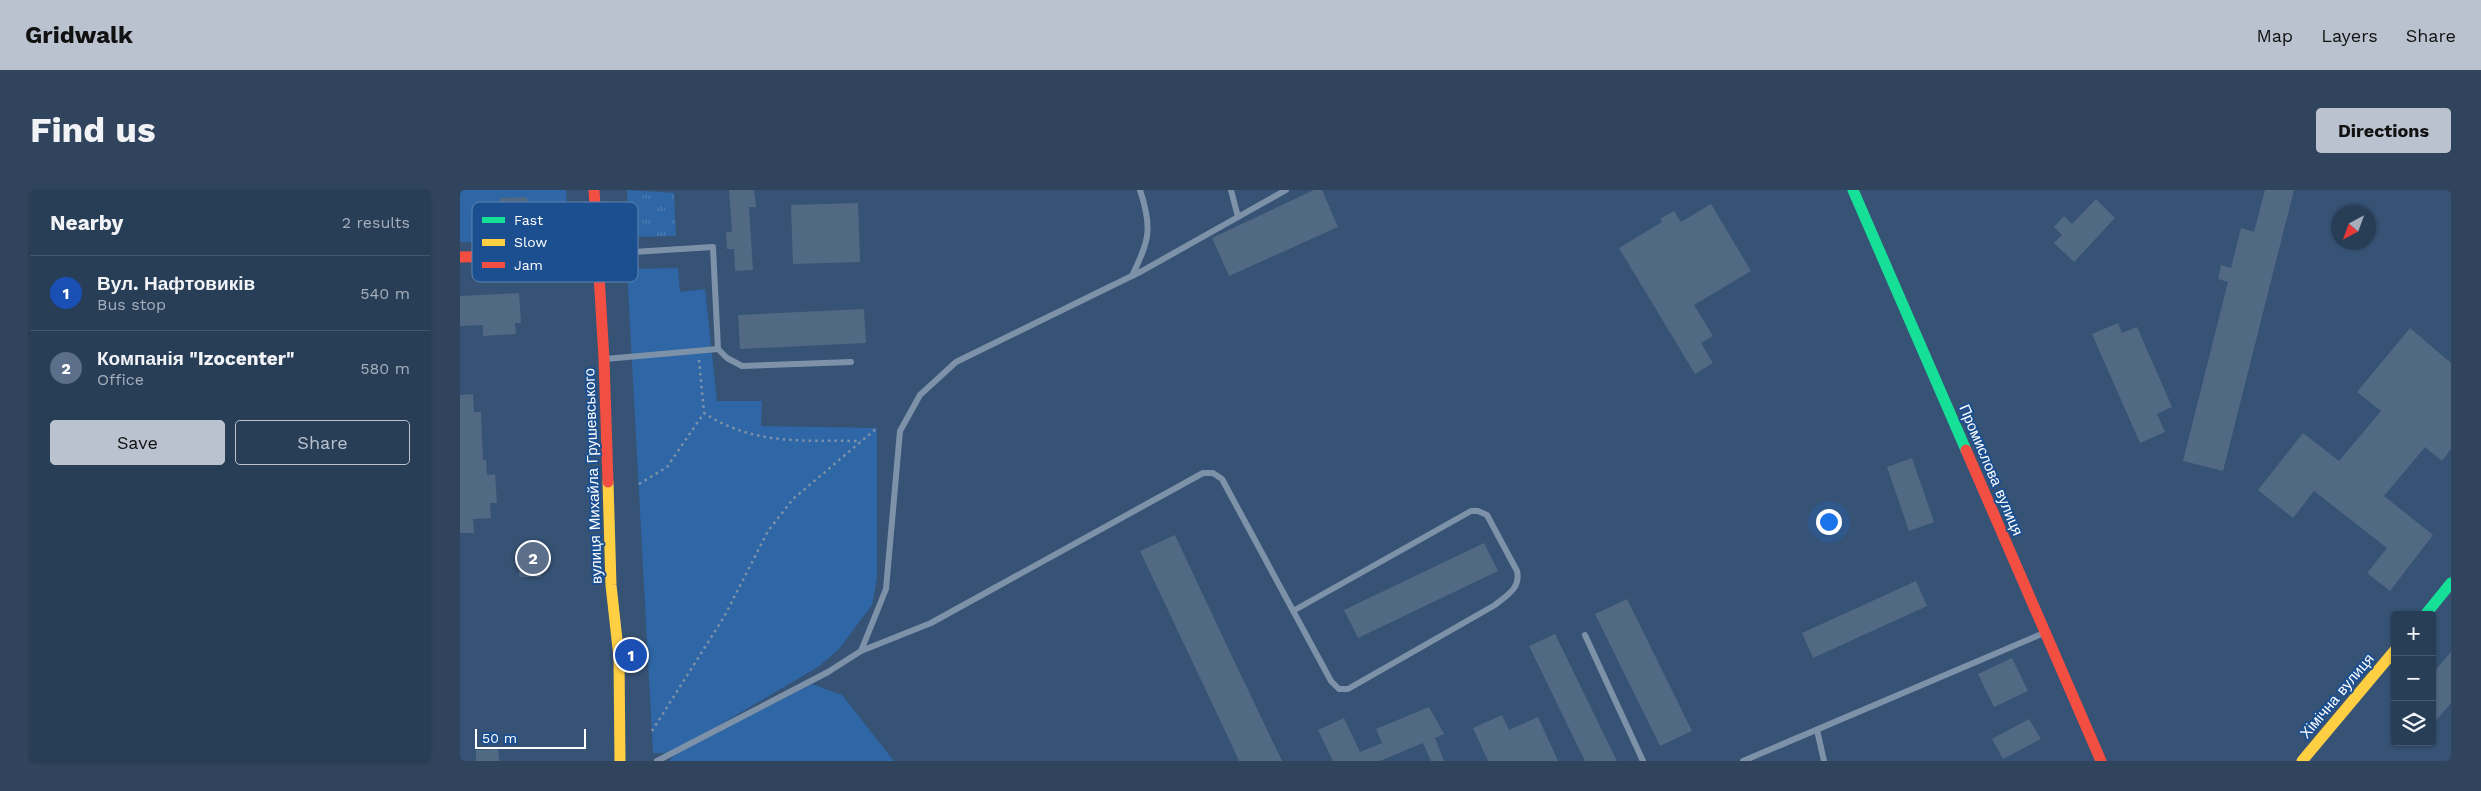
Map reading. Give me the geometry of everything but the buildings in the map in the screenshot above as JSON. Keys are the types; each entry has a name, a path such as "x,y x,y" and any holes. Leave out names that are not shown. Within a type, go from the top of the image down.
{"main road":[{"name":"Промислова вулиця","path":"1853,190 2100,761"},
{"name":"вулиця Михайла Грушевського","path":"599,282 604,359 611,585 619,658 620,761"},
{"path":"2428,611 2451,583"},
{"name":"Хімічна вулиця","path":"2302,761 2391,655"}],"lane":[{"path":"1132,276 1146,247 1149,225 1140,190"},
{"path":"1231,190 1238,217"},
{"path":"861,651 886,589 900,431 920,395 956,362 1132,276 1286,190"},
{"path":"638,252 713,247 718,349 727,358 742,366 851,362"},
{"path":"604,359 718,349"},
{"path":"657,761 828,672 861,651 931,623 1203,473 1213,472 1222,478 1293,611 1331,681 1339,689 1348,689 1495,605 1516,588 1519,578 1518,571 1487,515 1478,511 1471,512 1293,611"},
{"path":"1743,761 2045,633"},
{"path":"1585,635 1643,761"},
{"path":"1817,730 1824,761"}],"path":[{"path":"639,484 667,466 704,414 698,351"},
{"path":"704,414 724,426 773,440 863,441"},
{"path":"652,731 724,617 768,531 793,499 877,428"}],"green space":[{"path":"460,190 566,190 567,202 472,202 472,242 460,242"},
{"path":"627,190 674,193 676,236 638,237 638,202 628,202"},
{"path":"678,268 680,292 705,289 717,401 762,401 761,426 877,428 877,578 872,605 839,649 818,667 672,753 653,753 628,282 638,282 638,269"},
{"path":"812,684 842,695 894,761 669,761 675,754"}],"traffic: fast":[{"path":"1853,190 1966,450"},
{"path":"2428,611 2451,583"}],"traffic: slow":[{"path":"608,482 611,585 619,658 620,761"},
{"path":"2302,761 2391,655"}],"traffic: jam":[{"path":"594,190 595,202"},
{"path":"460,257 472,257"},
{"path":"599,282 608,482"},
{"path":"1966,450 2101,761"}],"place":[{"name":"Компанія \"Izocenter\"","path":"533,558"},
{"name":"Вул. Нафтовиків","path":"631,655"}]}
